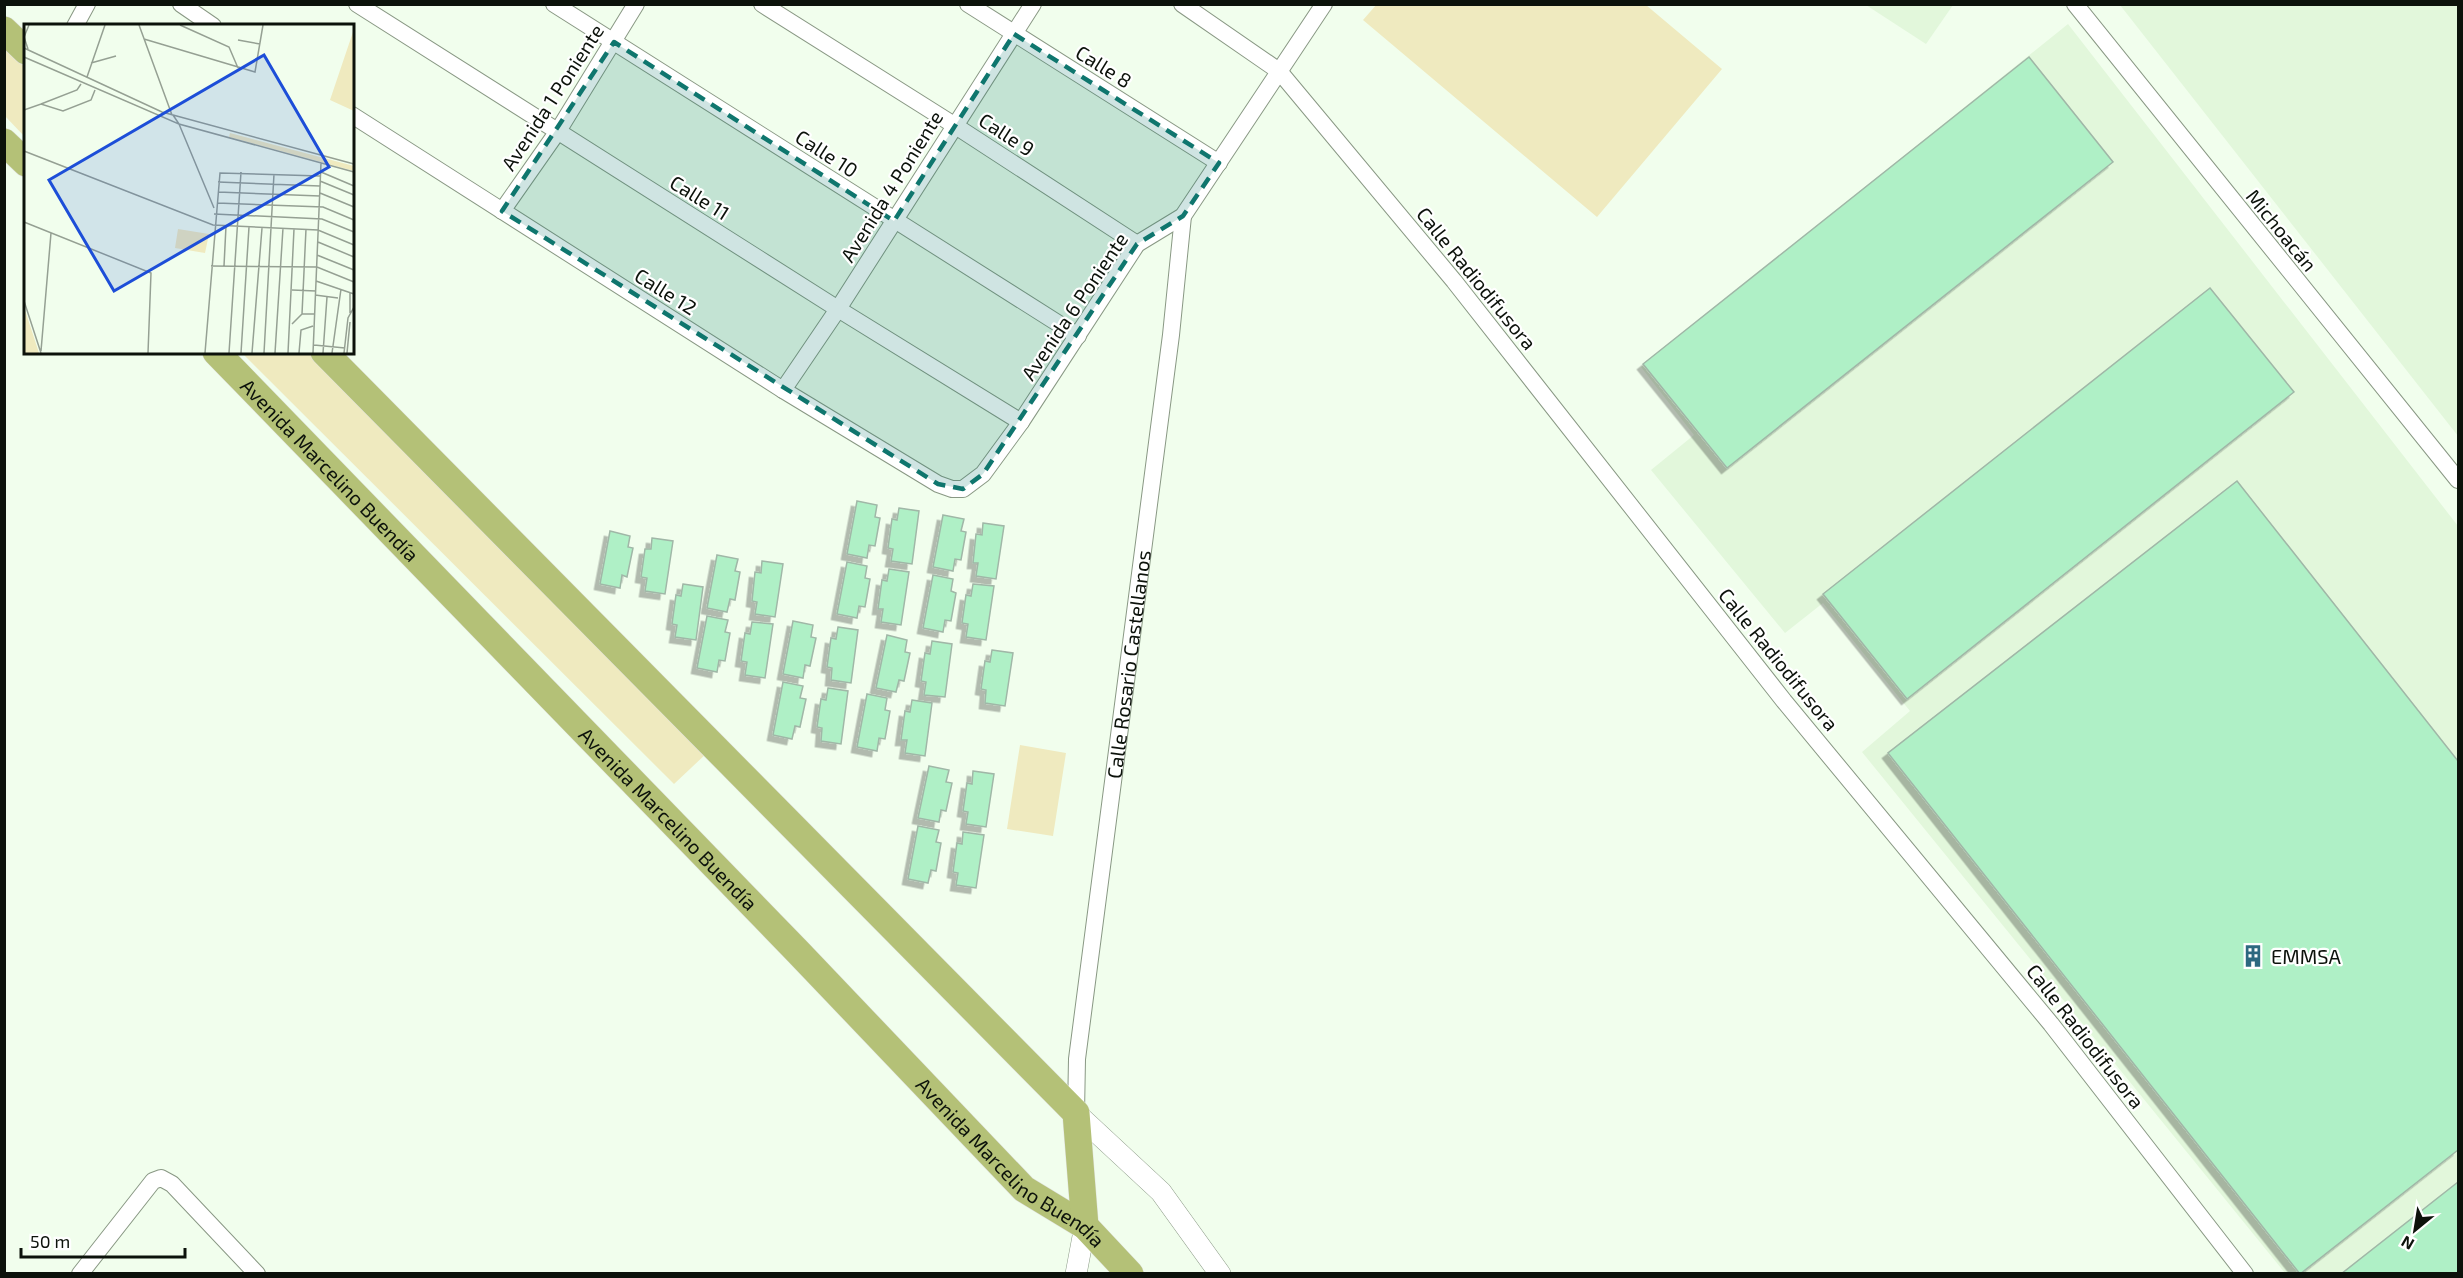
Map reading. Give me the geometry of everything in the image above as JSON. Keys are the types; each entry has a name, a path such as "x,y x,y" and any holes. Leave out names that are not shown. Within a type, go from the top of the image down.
{"main road":[{"path":"4,30 24,49"},
{"path":"4,142 24,161"},
{"name":"Avenida Marcelino Buendía","path":"218,354 799,953 1024,1189 1084,1226 1130,1274"},
{"path":"326,354 1076,1113 1084,1226"}],"street":[{"path":"76,24 87,4"},
{"path":"181,4 210,24"},
{"name":"Calle 11","path":"357,4 838,309 1021,422"},
{"name":"Calle 10","path":"554,4 1078,336"},
{"name":"Avenida 1 Poniente","path":"502,211 558,132 636,4"},
{"name":"Calle 9","path":"762,4 1137,244"},
{"name":"Calle 8","path":"968,4 1219,163"},
{"name":"Avenida 4 Poniente","path":"783,390 838,309 1033,4"},
{"name":"Calle Radiodifusora","path":"1182,4 1279,71 1454,281 1784,701 2051,1024 2245,1274"},
{"name":"Avenida 6 Poniente","path":"963,489 983,474 1021,422 1137,244 1183,216 1324,4"},
{"name":"Michoacán","path":"2075,4 2458,480"},
{"name":"Calle 12","path":"354,116 783,390 938,484 952,489 963,489"},
{"name":"Calle Rosario Castellanos","path":"1076,1113 1077,1059 1171,335 1183,216"},
{"path":"1076,1113 1161,1192 1220,1274"},
{"path":"80,1274 153,1181 161,1178 172,1184 257,1274"},
{"path":"1076,1274 1084,1226"}],"highlighted area":[{"path":"1014,34 1219,163 1183,216 1137,244 983,474 963,489 938,484 502,211 614,42 894,221"}],"shaded area":[{"path":"1377,4 1646,5 1722,69 1597,217 1363,20"},
{"path":"1866,5 1953,5 1926,44"},
{"path":"2120,5 2458,5 2458,436"},
{"path":"2068,24 2458,526 2458,1273 2285,1273 1862,752 1910,711 1823,603 1785,633 1651,470 1694,435 1641,367"},
{"path":"4,40 24,60 24,136 5,116"},
{"path":"243,354 315,354 708,752 674,784"},
{"path":"1020,745 1066,753 1053,836 1007,829"}],"building":[{"path":"2029,57 2113,162 1727,468 1643,364"},
{"path":"2210,288 2294,392 1907,699 1823,594"},
{"name":"EMMSA","path":"2237,481 2458,761 2458,1150 2300,1274 1888,753"},
{"path":"857,501 877,505 875,517 880,518 875,546 869,545 867,558 847,554"},
{"path":"899,508 919,511 912,564 891,561 893,549 888,548 892,519 897,520"},
{"path":"943,515 964,519 961,531 966,532 961,560 955,559 953,571 933,567"},
{"path":"983,523 1004,526 996,579 976,576 978,563 973,563 976,534 982,535"},
{"path":"610,531 630,536 628,547 633,548 627,577 622,575 620,588 600,584"},
{"path":"652,538 673,541 665,594 645,591 647,578 641,577 645,549 651,549"},
{"path":"717,555 738,559 735,571 740,572 735,600 730,599 727,612 707,608"},
{"path":"762,561 783,564 775,617 755,614 757,602 752,601 755,572 761,573"},
{"path":"847,562 867,566 865,578 870,579 865,607 859,606 857,618 837,614"},
{"path":"889,569 909,572 901,625 881,622 883,609 878,609 882,580 887,581"},
{"path":"933,575 953,579 951,591 956,593 951,621 945,620 943,632 923,628"},
{"path":"683,584 703,587 696,640 675,637 677,625 672,624 676,595 681,596"},
{"path":"973,584 994,586 986,640 966,637 968,624 962,623 966,595 971,596"},
{"path":"707,616 728,620 725,632 730,633 725,661 719,660 717,672 697,668"},
{"path":"793,621 813,625 811,637 816,638 810,666 805,665 803,678 783,674"},
{"path":"752,622 773,624 765,678 745,675 747,662 741,661 745,633 750,634"},
{"path":"838,627 858,630 851,683 831,680 832,668 827,667 831,638 836,639"},
{"path":"887,635 907,640 905,652 910,653 904,681 899,680 896,692 876,688"},
{"path":"932,641 952,644 945,697 924,695 926,682 921,681 925,653 930,654"},
{"path":"992,650 1013,653 1005,706 985,703 986,690 981,689 985,661 990,662"},
{"path":"783,682 803,686 800,698 806,699 800,727 795,726 792,739 773,735"},
{"path":"828,688 848,691 841,744 821,741 822,728 817,727 821,699 826,700"},
{"path":"867,694 887,698 885,710 890,711 885,739 879,738 877,751 857,747"},
{"path":"912,700 932,703 925,756 905,753 907,740 901,740 905,711 910,712"},
{"path":"929,766 949,770 946,782 952,783 946,811 941,810 939,822 918,818"},
{"path":"973,771 994,774 986,827 966,824 968,812 963,811 967,783 972,784"},
{"path":"918,826 939,830 936,842 941,843 936,871 931,870 928,883 908,879"},
{"path":"963,832 984,835 976,888 956,885 958,873 953,872 957,843 962,844"},
{"path":"2458,1182 2458,1274 2341,1274"}],"place":[{"name":"EMMSA","path":"2253,956"}]}
